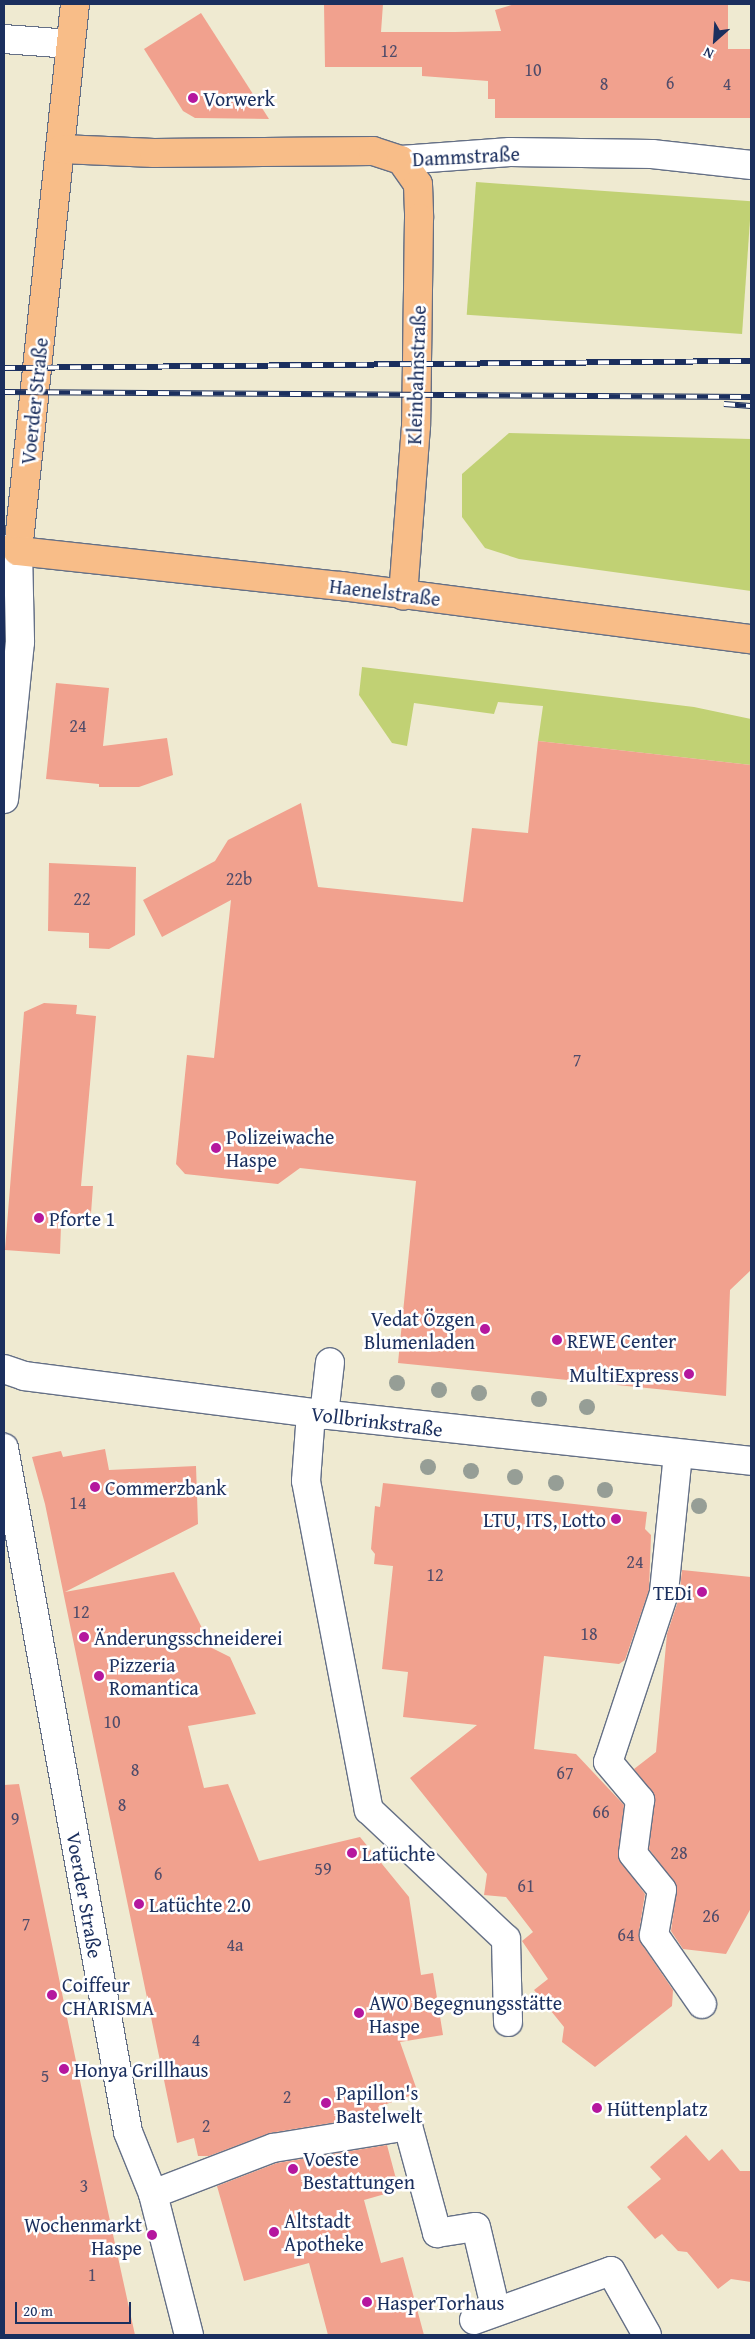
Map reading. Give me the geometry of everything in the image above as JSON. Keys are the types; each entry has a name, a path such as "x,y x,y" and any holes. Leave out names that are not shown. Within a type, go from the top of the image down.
{"main road":[{"name":"Voerder Straße","path":"11,550 61,149 75,4"},
{"name":"Dammstraße","path":"61,149 154,153 373,151 400,160"},
{"name":"Kleinbahnstraße","path":"400,160 418,184 420,218 416,426 403,596"},
{"name":"Haenelstraße","path":"11,550 751,639"}],"street":[{"path":"4,39 70,44"},
{"name":"Dammstraße","path":"400,160 538,152 652,154 751,165"},
{"name":"Voerder Straße","path":"4,798 20,642 11,550"},
{"path":"330,1362 306,1481 369,1810 506,1939 508,2022"},
{"name":"Vollbrinkstraße","path":"4,1369 24,1376 318,1414 751,1461"},
{"name":"Voerder Straße","path":"4,1448 128,2132 153,2194 189,2335"},
{"path":"678,1454 664,1593 608,1762 640,1800 633,1854 662,1890 654,1935 702,2004"},
{"path":"153,2194 273,2148 408,2126 438,2233 476,2227 492,2294"},
{"path":"474,2320 611,2271 647,2335"}],"green space":[{"path":"476,182 751,201 742,334 467,315"},
{"path":"509,433 751,439 751,591 519,559 485,548 462,517 462,474"},
{"path":"362,667 694,707 751,719 751,765 538,741 543,706 498,702 494,714 414,703 407,746 392,743 359,695"}],"building":[{"path":"324,4 383,4 381,32 455,32 501,31 495,10 515,4 728,4 728,49 751,49 751,118 495,118 495,99 488,99 488,81 422,76 422,67 325,67"},
{"path":"201,13 269,119 195,118 183,111 144,49"},
{"path":"56,683 109,688 103,746 167,738 173,775 139,787 99,787 99,784 46,779"},
{"path":"538,741 751,765 751,1270 730,1290 726,1396 398,1363 416,1181 300,1168 278,1184 185,1174 176,1164 187,1055 214,1058 231,900 162,937 143,900 215,861 228,840 301,803 318,887 463,902 472,828 528,833"},
{"path":"49,863 136,867 135,935 109,949 89,948 89,933 48,931"},
{"path":"44,1003 77,1005 76,1014 96,1016 81,1186 93,1186 90,1227 61,1225 60,1254 5,1250 24,1012"},
{"path":"105,1449 109,1470 196,1466 198,1524 65,1592 174,1572 212,1648 230,1657 256,1714 188,1726 204,1788 228,1784 259,1861 360,1837 409,1897 421,1975 433,1973 443,2035 400,2042 418,2093 378,2107 380,2115 270,2133 209,2156 198,2156 194,2138 177,2143 45,1504 32,1457 61,1451 63,1457"},
{"path":"383,1483 647,1512 645,1529 651,1535 649,1590 625,1660 619,1664 544,1656 534,1749 576,1754 624,1805 618,1858 645,1894 639,1932 641,1943 673,1990 672,2006 595,2067 562,2042 564,2027 534,1990 548,1979 522,1941 533,1932 506,1897 484,1895 487,1874 410,1778 477,1725 403,1717 408,1672 382,1669 393,1566 374,1564 375,1554 371,1549 375,1506 380,1507"},
{"path":"682,1570 751,1577 751,1908 726,1954 683,1949 671,1931 677,1887 649,1849 655,1796 634,1769 656,1752 667,1634 679,1598"},
{"path":"19,1784 91,2134 135,2335 4,2335 4,1785"},
{"path":"686,2135 709,2161 722,2149 740,2171 751,2171 751,2282 731,2279 718,2289 687,2252 678,2251 662,2234 655,2239 627,2207 661,2179 650,2167"},
{"path":"387,2145 399,2190 364,2200 381,2263 403,2257 424,2335 328,2335 309,2263 244,2281 217,2186 277,2163"}],"railway":[{"path":"4,368 751,361"},
{"path":"4,392 751,397"},
{"path":"724,404 751,406"}],"place":[{"name":"Vorwerk","path":"193,98"},
{"name":"Polizeiwache Haspe","path":"216,1148"},
{"name":"Pforte 1","path":"39,1218"},
{"name":"Vedat Özgen Blumenladen","path":"485,1329"},
{"name":"REWE Center","path":"557,1340"},
{"name":"MultiExpress","path":"689,1374"},
{"name":"Commerzbank","path":"95,1487"},
{"name":"LTU, ITS, Lotto","path":"616,1519"},
{"name":"TEDi","path":"702,1592"},
{"name":"Änderungsschneiderei","path":"84,1637"},
{"name":"Pizzeria Romantica","path":"99,1676"},
{"name":"Latüchte","path":"352,1853"},
{"name":"Latüchte 2.0","path":"139,1904"},
{"name":"Coiffeur CHARISMA","path":"52,1995"},
{"name":"AWO Begegnungsstätte Haspe","path":"359,2013"},
{"name":"Honya Grillhaus","path":"64,2069"},
{"name":"Papillon's Bastelwelt","path":"326,2103"},
{"name":"Hüttenplatz","path":"597,2108"},
{"name":"Voeste Bestattungen","path":"293,2169"},
{"name":"Altstadt Apotheke","path":"274,2232"},
{"name":"Wochenmarkt Haspe","path":"152,2235"},
{"name":"HasperTorhaus","path":"367,2302"}]}
